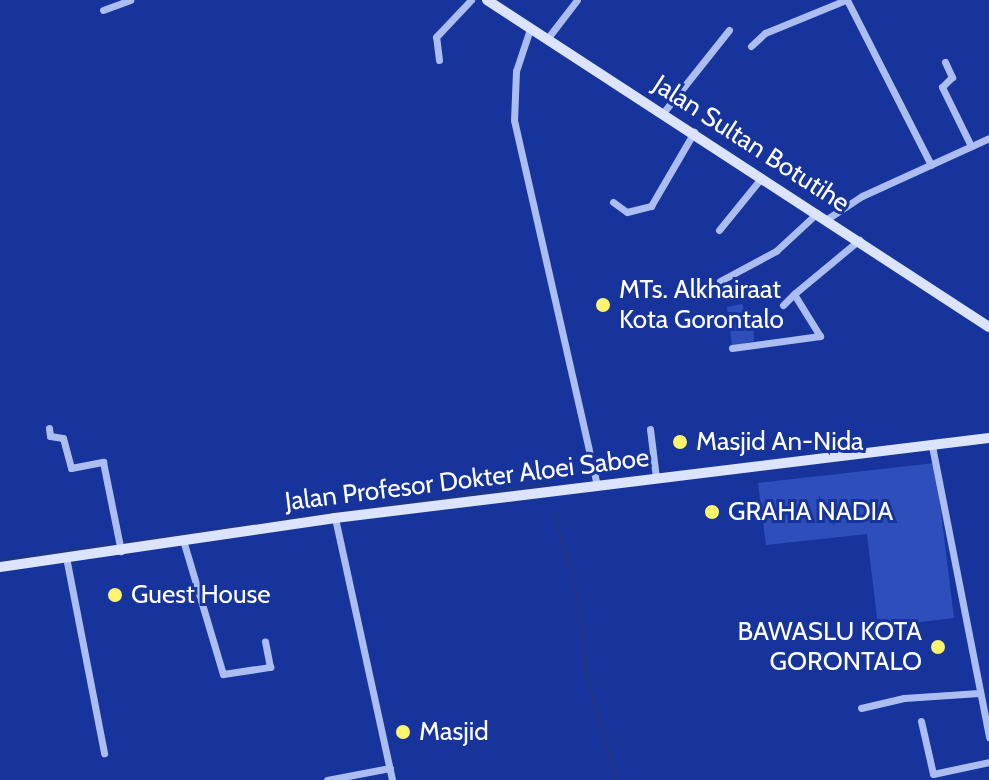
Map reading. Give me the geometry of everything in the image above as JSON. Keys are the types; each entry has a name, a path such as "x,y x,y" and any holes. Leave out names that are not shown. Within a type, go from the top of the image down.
{"street":[{"path":"103,10 130,0"},
{"path":"439,60 436,37 471,0"},
{"name":"Jalan Sultan Botutihe","path":"487,0 989,327"},
{"path":"547,39 577,0"},
{"path":"751,46 765,33 846,0 931,165"},
{"path":"530,29 516,71 514,120 597,486"},
{"path":"663,113 729,30"},
{"path":"958,64 947,65 952,77 941,85 971,146"},
{"path":"613,202 627,212 651,206 694,132"},
{"path":"720,281 776,251 822,216 989,138"},
{"path":"719,230 762,177"},
{"path":"783,305 859,240"},
{"path":"732,348 820,336 794,294"},
{"path":"49,428 50,436 63,438 71,468 103,462 121,551"},
{"path":"650,429 656,478"},
{"name":"Jalan Profesor Dokter Aloei Saboe","path":"0,567 335,518 989,438"},
{"path":"932,446 989,737"},
{"path":"335,518 392,780"},
{"path":"183,540 223,674 270,667 265,641"},
{"path":"66,557 104,753"},
{"path":"861,708 904,698 979,693"},
{"path":"921,721 933,777 989,762"},
{"path":"327,780 390,768"}],"shaded area":[{"path":"742,304 745,312 753,312 754,341 732,346 727,307"},
{"path":"935,463 954,618 878,627 867,534 766,545 758,483"}],"waterway":[{"path":"120,543 546,483"},
{"path":"554,512 579,604 586,673 616,780"},
{"path":"0,560 110,544"}],"place":[{"name":"MTs. Alkhairaat Kota Gorontalo","path":"603,305"},
{"name":"Masjid An-Nida","path":"680,442"},
{"name":"GRAHA NADIA","path":"712,512"},
{"name":"Guest House","path":"115,595"},
{"name":"BAWASLU KOTA GORONTALO","path":"938,647"},
{"name":"Masjid","path":"403,732"}]}
